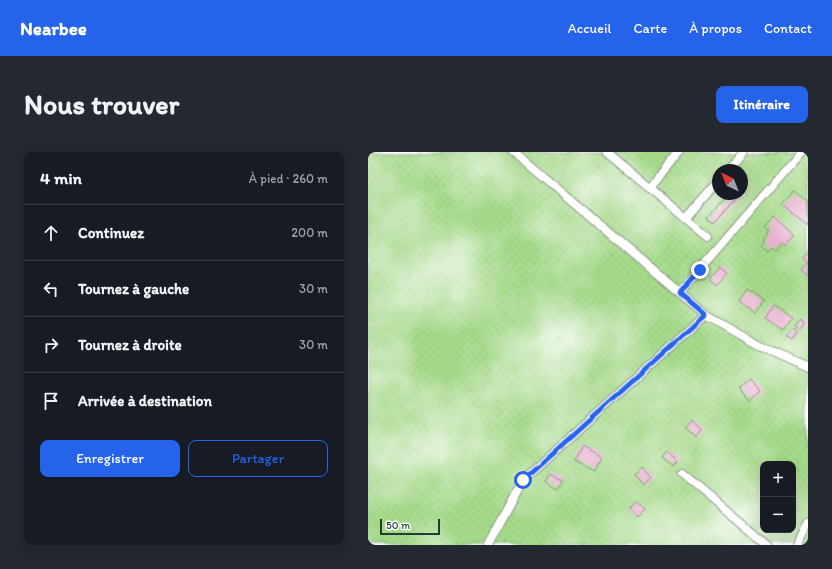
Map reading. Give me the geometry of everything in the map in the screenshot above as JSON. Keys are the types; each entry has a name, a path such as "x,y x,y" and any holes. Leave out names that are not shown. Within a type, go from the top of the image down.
{"street":[{"path":"513,152 706,315 759,345 808,367"},
{"path":"607,152 708,236"},
{"path":"649,188 679,152"},
{"path":"733,164 744,152"},
{"path":"680,293 801,152"},
{"path":"686,218 712,188"},
{"path":"488,545 523,480 706,315"},
{"path":"682,474 767,545"},
{"path":"797,545 808,524"}],"green space":[{"path":"368,152 808,152 808,545 368,545"}],"building":[{"path":"795,190 808,201 808,225 783,204"},
{"path":"724,200 734,200 715,222 709,216"},
{"path":"775,217 795,235 786,245 781,242 775,249 771,246 767,251 761,245 765,241 763,239 769,231 765,228"},
{"path":"808,252 808,276 801,270 807,263 802,259"},
{"path":"720,267 727,273 717,285 710,279"},
{"path":"747,290 764,301 755,313 739,302"},
{"path":"773,306 791,318 783,330 765,318"},
{"path":"800,319 805,323 800,331 794,327"},
{"path":"792,330 797,334 792,341 786,337"},
{"path":"749,379 760,391 750,401 738,389"},
{"path":"692,420 703,430 696,438 685,427"},
{"path":"582,446 602,457 594,472 574,462"},
{"path":"667,452 678,462 674,467 662,458"},
{"path":"642,467 651,478 643,485 634,474"},
{"path":"550,474 563,480 558,489 546,482"},
{"path":"636,501 645,509 637,517 629,508"}],"route":[{"path":"523,480 706,315 680,293 700,270"}]}
